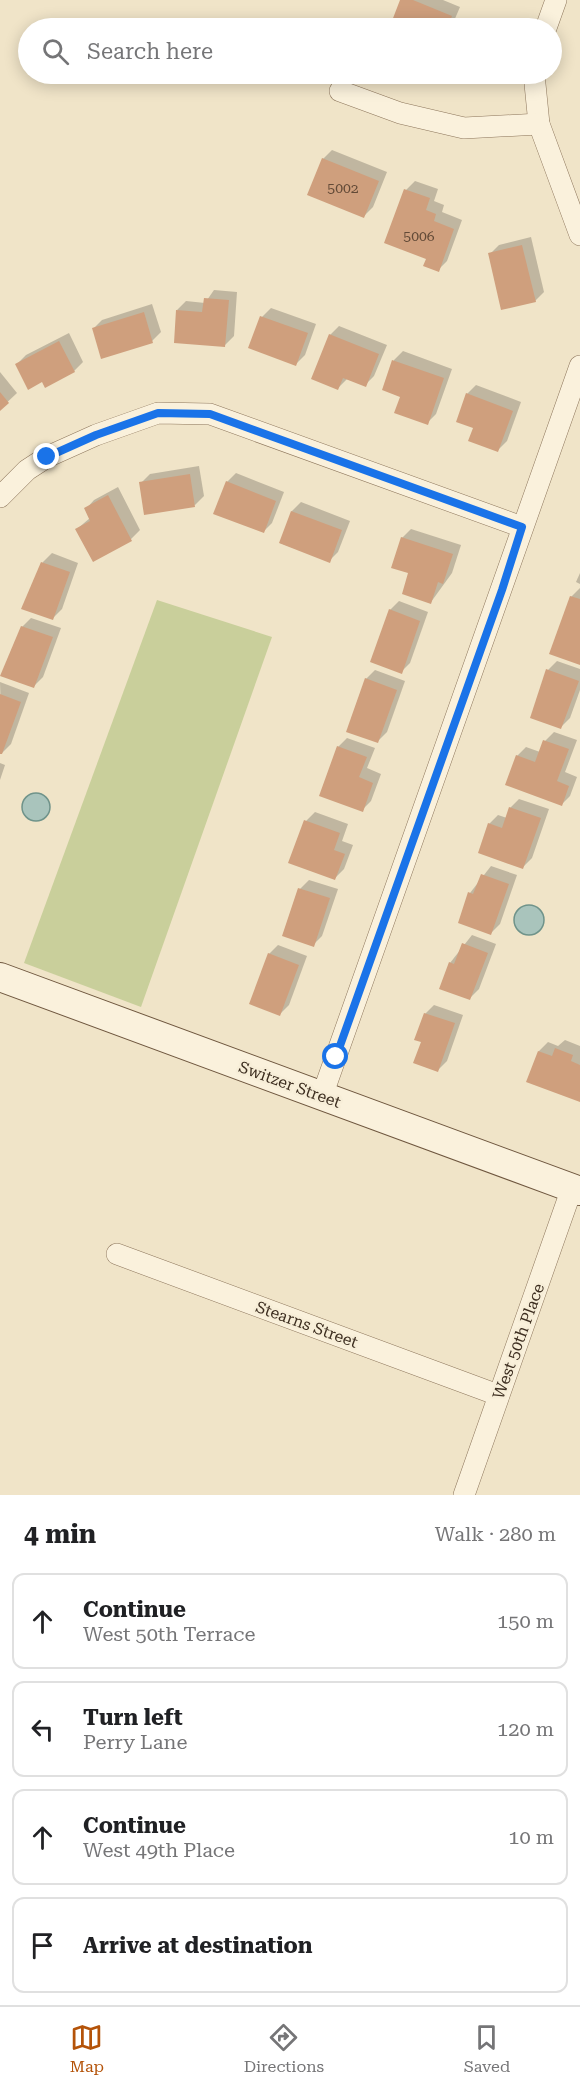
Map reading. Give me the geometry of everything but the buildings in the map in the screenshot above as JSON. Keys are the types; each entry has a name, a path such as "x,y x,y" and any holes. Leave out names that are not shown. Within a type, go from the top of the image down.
{"street":[{"path":"550,18 556,0"},
{"path":"535,84 539,123 580,236"},
{"path":"340,91 400,113 464,128 539,123"},
{"path":"322,1096 580,366"},
{"path":"0,497 27,470 47,457 96,435 158,413 210,414 522,527"},
{"name":"Switzer Street","path":"0,977 576,1189"},
{"name":"West 50th Place","path":"464,1495 498,1395 576,1189"},
{"name":"Stearns Street","path":"117,1254 498,1395"}],"green space":[{"path":"157,600 272,637 141,1007 24,963"}],"water":[{"path":"36,793 46,797 50,807 46,817 36,821 26,817 22,807 26,797"},
{"path":"529,905 535,906 543,914 543,926 535,934 529,935 523,934 515,926 514,920 515,914 523,906"}],"route":[{"path":"47,457 96,435 158,413 210,414 235,421 522,527 502,590 336,1057"}]}
